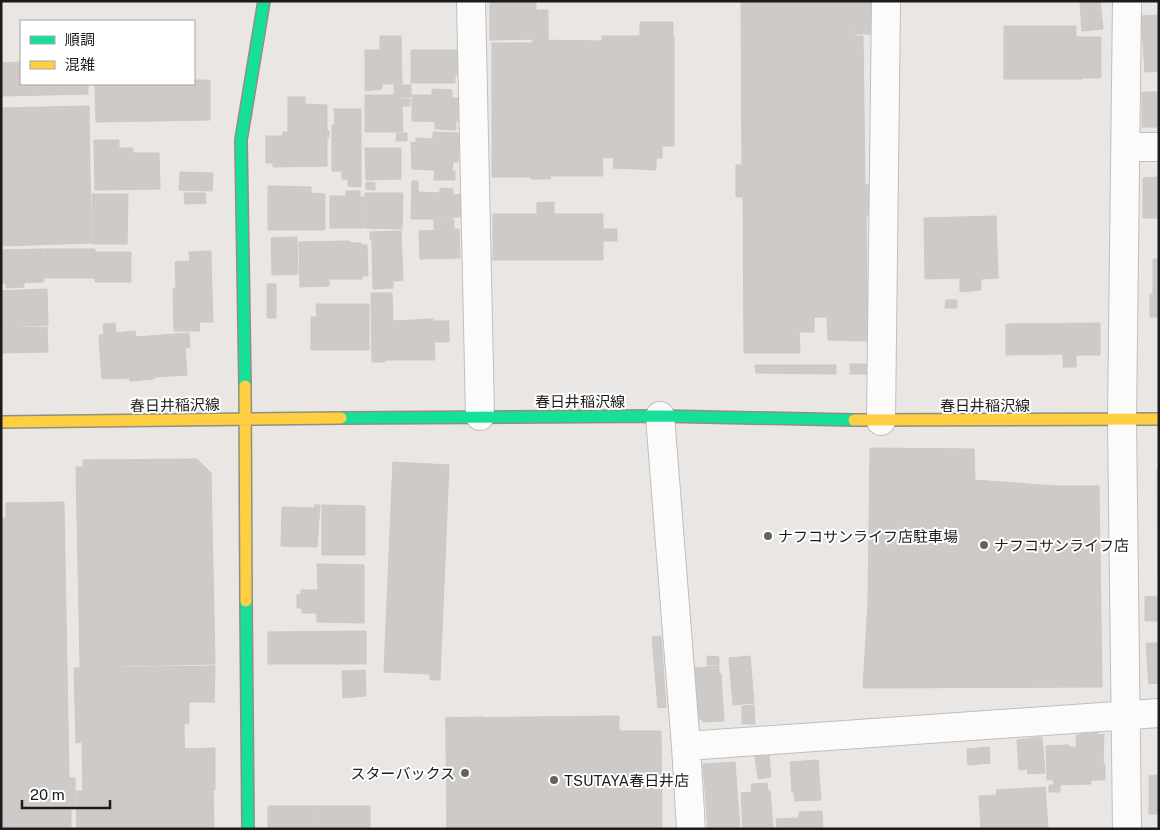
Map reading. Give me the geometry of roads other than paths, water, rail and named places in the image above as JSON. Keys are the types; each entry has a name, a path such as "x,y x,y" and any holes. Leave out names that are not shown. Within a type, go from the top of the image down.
{"main road":[{"path":"248,829 241,140 264,1"},
{"name":"春日井稲沢線","path":"1,422 480,416 660,416 881,421 1159,419"}],"street":[{"path":"471,1 480,416"},
{"path":"881,421 886,1"},
{"path":"1127,1 1122,420 1127,829"},
{"path":"1126,147 1159,147"},
{"path":"660,416 691,829"},
{"path":"686,746 1159,713"}],"place":[{"name":"ナフコサンライフ店駐車場","path":"768,536"},
{"name":"ナフコサンライフ店","path":"984,545"},
{"name":"スターバックス","path":"465,773"},
{"name":"TSUTAYA春日井店","path":"554,780"}]}
